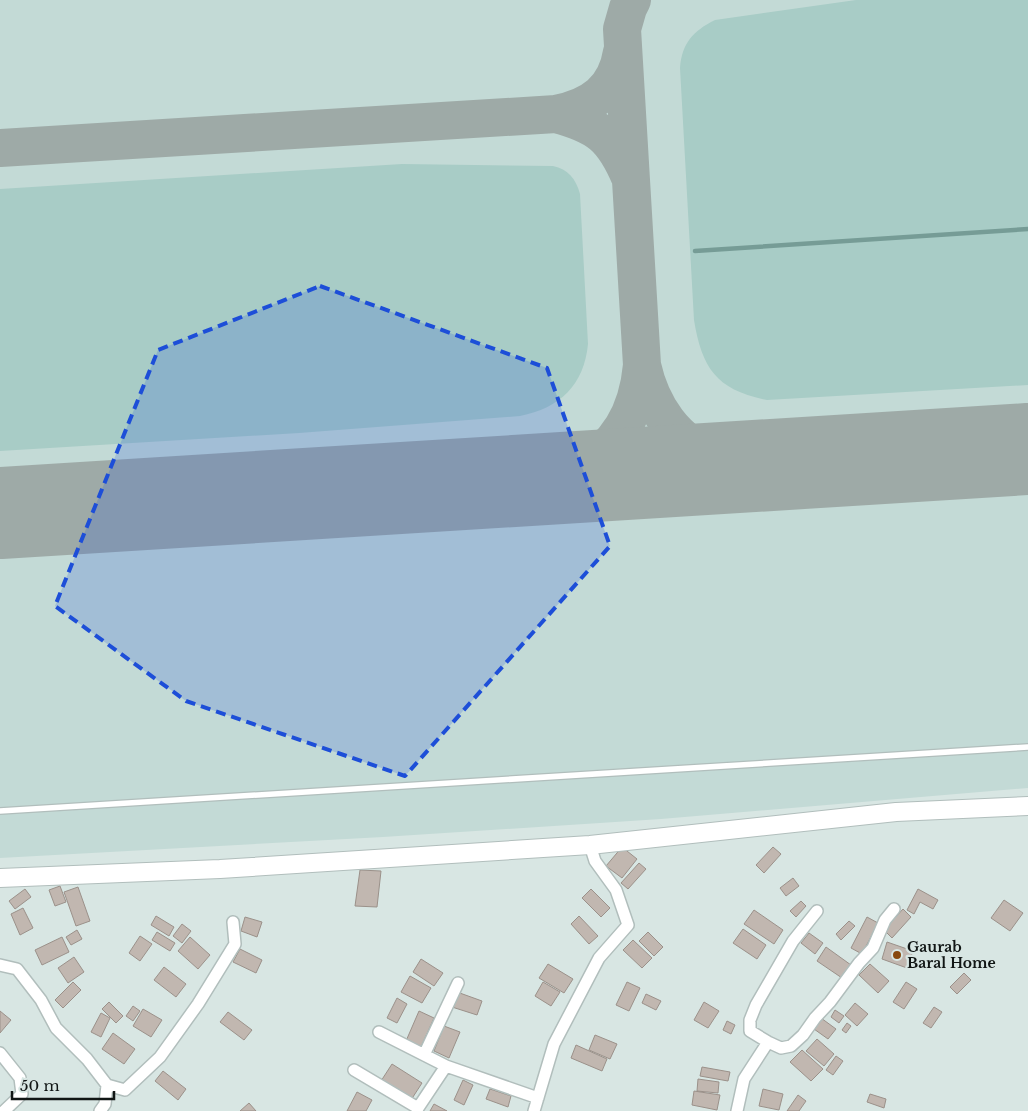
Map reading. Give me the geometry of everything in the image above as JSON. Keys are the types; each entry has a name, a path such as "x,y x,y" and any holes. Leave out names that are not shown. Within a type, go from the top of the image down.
{"main road":[{"path":"0,878 220,869 590,845 896,812 1028,806"}],"street":[{"path":"534,1111 554,1044 599,958 628,925 616,890 595,862 590,845"},
{"path":"817,911 793,941 756,1005 750,1020 750,1031 781,1048 791,1046 803,1035 830,1002 859,963 873,948 885,920 894,908"},
{"path":"0,965 17,969 41,1000 56,1028 87,1058 107,1085 125,1090 160,1057 198,1004 235,944 233,922"},
{"path":"424,1055 458,983"},
{"path":"379,1032 446,1066 538,1098"},
{"path":"737,1111 744,1079 768,1042"},
{"path":"0,1053 20,1078 22,1094 4,1111"},
{"path":"354,1070 418,1110 446,1066"},
{"path":"100,1111 105,1104 107,1085"}],"lane":[{"path":"0,811 1028,747"}],"highlighted area":[{"path":"320,286 547,368 610,546 405,776 186,701 55,606 158,350"}],"shaded area":[{"path":"0,0 1028,0 1028,788 661,819 383,837 0,858"},
{"path":"856,0 1028,0 1028,385 767,400 750,396 724,383 707,364 697,337 694,320 680,68 683,51 695,33 715,20"},
{"path":"402,164 553,166 567,172 574,179 580,194 588,344 586,359 575,383 558,401 547,407 520,416 299,433 0,451 0,189"}],"building":[{"path":"622,847 637,859 622,878 606,866"},
{"path":"773,847 781,854 764,873 756,865"},
{"path":"639,863 646,869 628,889 621,883"},
{"path":"360,870 381,871 377,907 355,906"},
{"path":"793,878 799,886 786,896 780,888"},
{"path":"60,886 66,902 55,906 49,890"},
{"path":"78,887 90,921 76,926 64,892"},
{"path":"25,889 31,897 15,909 9,901"},
{"path":"591,889 610,908 601,917 582,898"},
{"path":"918,889 938,900 933,909 920,902 914,914 907,910"},
{"path":"1004,900 1023,913 1010,931 991,918"},
{"path":"801,901 806,906 796,917 790,911"},
{"path":"23,908 33,928 20,935 11,914"},
{"path":"903,909 911,917 892,938 884,930"},
{"path":"754,910 783,930 774,944 744,924"},
{"path":"156,916 174,927 169,936 151,925"},
{"path":"579,916 598,936 589,944 571,924"},
{"path":"245,917 262,922 257,937 241,931"},
{"path":"867,917 878,923 862,954 851,948"},
{"path":"849,921 855,926 841,940 836,934"},
{"path":"182,924 191,931 182,943 173,936"},
{"path":"743,929 766,945 757,959 733,943"},
{"path":"77,930 82,939 71,945 66,937"},
{"path":"157,932 175,943 170,951 152,940"},
{"path":"648,932 663,947 654,956 639,941"},
{"path":"809,933 823,943 815,954 801,943"},
{"path":"140,936 152,944 140,961 129,953"},
{"path":"62,937 69,952 42,965 35,950"},
{"path":"190,937 210,955 198,969 178,951"},
{"path":"633,940 652,958 642,968 623,950"},
{"name":"Gaurab Baral Home","path":"887,942 913,951 907,968 882,959"},
{"path":"826,947 851,965 842,978 817,961"},
{"path":"240,949 262,960 256,973 233,962"},
{"path":"74,957 84,972 68,983 58,968"},
{"path":"421,959 443,973 434,986 413,972"},
{"path":"548,964 573,979 564,993 539,978"},
{"path":"870,964 889,981 878,993 859,975"},
{"path":"164,967 186,984 176,997 154,980"},
{"path":"964,973 971,980 957,994 950,987"},
{"path":"410,976 431,988 422,1003 401,992"},
{"path":"73,982 81,990 63,1008 55,1000"},
{"path":"543,982 560,992 551,1006 535,996"},
{"path":"627,982 640,988 629,1011 616,1005"},
{"path":"906,982 917,989 904,1009 893,1002"},
{"path":"457,992 482,1001 477,1015 452,1007"},
{"path":"646,994 661,1001 656,1010 642,1003"},
{"path":"397,998 407,1004 397,1023 387,1018"},
{"path":"109,1002 123,1016 116,1023 102,1009"},
{"path":"704,1002 719,1011 708,1028 694,1020"},
{"path":"855,1003 868,1014 857,1026 845,1015"},
{"path":"133,1006 140,1011 133,1021 126,1016"},
{"path":"934,1007 942,1012 931,1028 923,1023"},
{"path":"143,1009 162,1020 151,1037 133,1026"},
{"path":"835,1010 844,1016 839,1023 831,1017"},
{"path":"0,1011 11,1020 0,1033"},
{"path":"419,1011 434,1018 421,1047 406,1041"},
{"path":"228,1012 252,1030 244,1040 220,1022"},
{"path":"101,1013 110,1018 101,1037 91,1032"},
{"path":"821,1018 836,1029 828,1039 814,1029"},
{"path":"727,1021 735,1025 731,1034 723,1030"},
{"path":"847,1023 851,1026 846,1033 842,1030"},
{"path":"444,1026 460,1032 449,1058 434,1051"},
{"path":"113,1033 135,1049 124,1064 102,1049"},
{"path":"595,1035 617,1044 610,1059 589,1050"},
{"path":"817,1039 834,1054 824,1066 806,1051"},
{"path":"576,1045 607,1059 602,1071 571,1058"},
{"path":"802,1050 823,1069 811,1081 790,1062"},
{"path":"836,1056 843,1061 833,1075 826,1070"},
{"path":"392,1064 422,1083 411,1100 381,1081"},
{"path":"702,1067 730,1072 728,1081 700,1076"},
{"path":"163,1071 186,1089 178,1100 155,1081"},
{"path":"698,1079 719,1082 718,1093 697,1091"},
{"path":"463,1080 473,1085 464,1105 454,1100"},
{"path":"490,1089 511,1096 508,1107 486,1099"},
{"path":"763,1089 783,1094 779,1110 759,1106"},
{"path":"694,1091 720,1095 717,1110 692,1105"},
{"path":"357,1092 372,1100 366,1111 347,1111"},
{"path":"870,1094 886,1099 884,1108 867,1102"},
{"path":"798,1095 806,1101 799,1111 787,1111"},
{"path":"249,1103 256,1111 240,1111"},
{"path":"434,1104 447,1111 430,1111"}],"waterway":[{"path":"695,251 1028,229"}],"taxiway":[{"path":"632,0 622,29 642,365 646,380 667,421 688,442 701,451 716,457 758,466"},
{"path":"622,52 614,77 600,95 581,107 556,114 583,123 602,135 617,152 630,177"},
{"path":"0,148 556,114"},
{"path":"536,480 577,468 592,460 604,450 624,426 631,412 640,382 642,365"}],"runway":[{"path":"0,513 1028,449"}],"place":[{"name":"Gaurab Baral Home","path":"897,955"}]}
